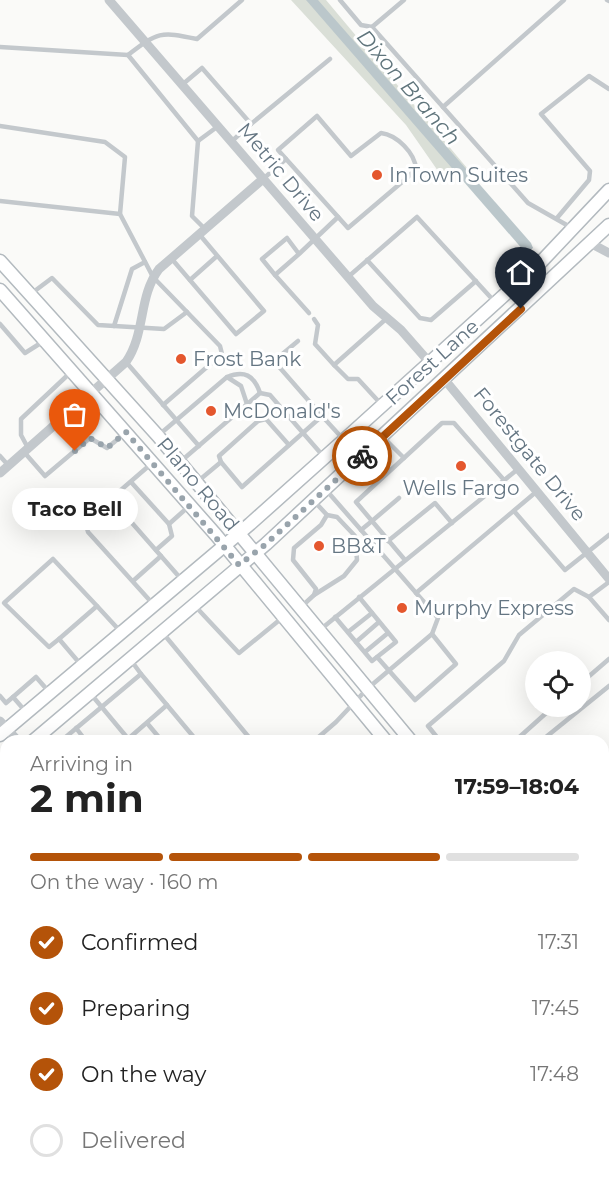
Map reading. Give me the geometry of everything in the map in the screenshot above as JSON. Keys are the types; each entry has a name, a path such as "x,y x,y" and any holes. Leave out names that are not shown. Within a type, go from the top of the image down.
{"main road":[{"name":"Forest Lane","path":"2,728 26,713 50,693 325,457 574,230 609,190"},
{"name":"Forest Lane","path":"41,735 313,500 592,244 609,225"},
{"path":"574,230 592,244"},
{"name":"Plano Road","path":"0,261 158,436 240,532 406,735"},
{"name":"Plano Road","path":"0,290 190,505 381,735"},
{"path":"430,363 445,380"}],"street":[{"name":"Metric Drive","path":"109,0 348,277 430,363"},
{"path":"0,473 126,362 141,329 145,300 153,277 171,258 263,179"},
{"path":"592,244 609,253"},
{"name":"Forestgate Drive","path":"445,380 608,577"}],"lane":[{"path":"0,46 128,55 146,41 167,32 197,39 242,0"},
{"path":"340,0 361,25 372,27 528,202 574,230"},
{"path":"372,27 404,0"},
{"path":"443,107 564,0"},
{"path":"128,55 198,141 192,216 217,256 264,311 236,334 171,258"},
{"path":"232,141 330,59"},
{"path":"183,84 202,68 251,124"},
{"path":"557,218 589,180 590,171 541,114 589,76 609,88"},
{"path":"317,116 351,156 378,134 396,137 416,161 416,169 348,228 338,217 278,150 317,116"},
{"path":"0,126 105,142 125,158 120,214 153,277 220,346 222,354 163,405"},
{"path":"198,141 218,126"},
{"path":"263,179 285,159"},
{"path":"0,201 120,214"},
{"path":"276,275 338,217"},
{"path":"348,277 417,217 496,303"},
{"path":"298,254 287,238 262,259 309,313"},
{"path":"190,280 217,256"},
{"path":"367,260 420,318 431,320 476,281"},
{"path":"114,326 132,269 145,262"},
{"path":"29,295 52,278 98,325 164,329 187,312"},
{"path":"334,365 387,318"},
{"path":"314,319 318,325 315,344 348,379 358,379 383,405"},
{"path":"0,324 25,352 44,341"},
{"path":"298,341 274,361 344,440"},
{"path":"126,362 199,446"},
{"path":"73,371 21,419 21,435 27,450 45,476 90,438 107,448 126,432"},
{"path":"158,436 227,377 238,372 247,374 256,382 260,393"},
{"path":"227,377 241,386 247,404"},
{"path":"180,462 260,393"},
{"path":"260,393 270,395 325,457"},
{"path":"289,445 266,419 258,421 219,456 221,462 242,487 322,416"},
{"path":"405,560 356,502 442,423 454,423 504,480"},
{"path":"383,437 404,458"},
{"path":"0,456 8,465"},
{"path":"153,462 85,521 88,532 154,605"},
{"path":"196,482 221,462"},
{"path":"319,630 394,567 518,469"},
{"path":"131,482 169,524 172,536 156,550"},
{"path":"321,735 336,723 367,689 432,634 438,618 325,489"},
{"path":"416,593 536,492"},
{"path":"361,530 399,498"},
{"path":"111,499 182,580"},
{"path":"300,607 344,576 357,560 355,536 337,517 327,515 313,500"},
{"path":"388,541 435,503 452,523"},
{"path":"169,524 190,505"},
{"path":"514,511 565,570 609,535"},
{"path":"314,595 316,589 293,560 294,548 321,525 327,515"},
{"path":"133,581 161,556"},
{"path":"97,606 49,647 4,603 53,559 122,632"},
{"path":"589,597 608,577"},
{"path":"435,735 428,726 504,661 519,636 574,589 589,597 609,620"},
{"path":"335,617 372,661 396,642 359,597"},
{"path":"194,604 239,653 283,617"},
{"path":"348,632 372,613"},
{"path":"356,642 379,622"},
{"path":"162,631 247,735"},
{"path":"364,652 388,633"},
{"path":"377,657 415,700 456,664 432,634"},
{"path":"59,639 82,666"},
{"path":"130,659 192,735"},
{"path":"591,675 609,659"},
{"path":"68,735 141,674"},
{"path":"0,696 6,703 36,677 50,693"},
{"path":"549,735 609,686"},
{"path":"90,693 125,735"},
{"path":"14,697 26,713"},
{"path":"134,735 167,705"},
{"path":"521,735 541,717"},
{"path":"147,723 157,735"},
{"path":"76,728 81,735"}],"shaded area":[{"path":"291,0 326,0 467,168 445,181 406,125"},
{"path":"306,0 318,0 533,248 528,252 524,251"}],"way so far":[{"path":"75,451 90,438 107,448 126,432 216,535 239,565 266,544 362,456"}],"place":[{"name":"InTown Suites","path":"377,175"},
{"name":"Frost Bank","path":"181,359"},
{"name":"McDonald's","path":"211,411"},
{"name":"Taco Bell","path":"75,451"},
{"name":"Wells Fargo","path":"461,466"},
{"name":"BB&T","path":"319,546"},
{"name":"Murphy Express","path":"402,608"}],"route":[{"path":"362,456 521,309"}],"water label":[{"name":"Dixon Branch","path":"409,87"}]}
